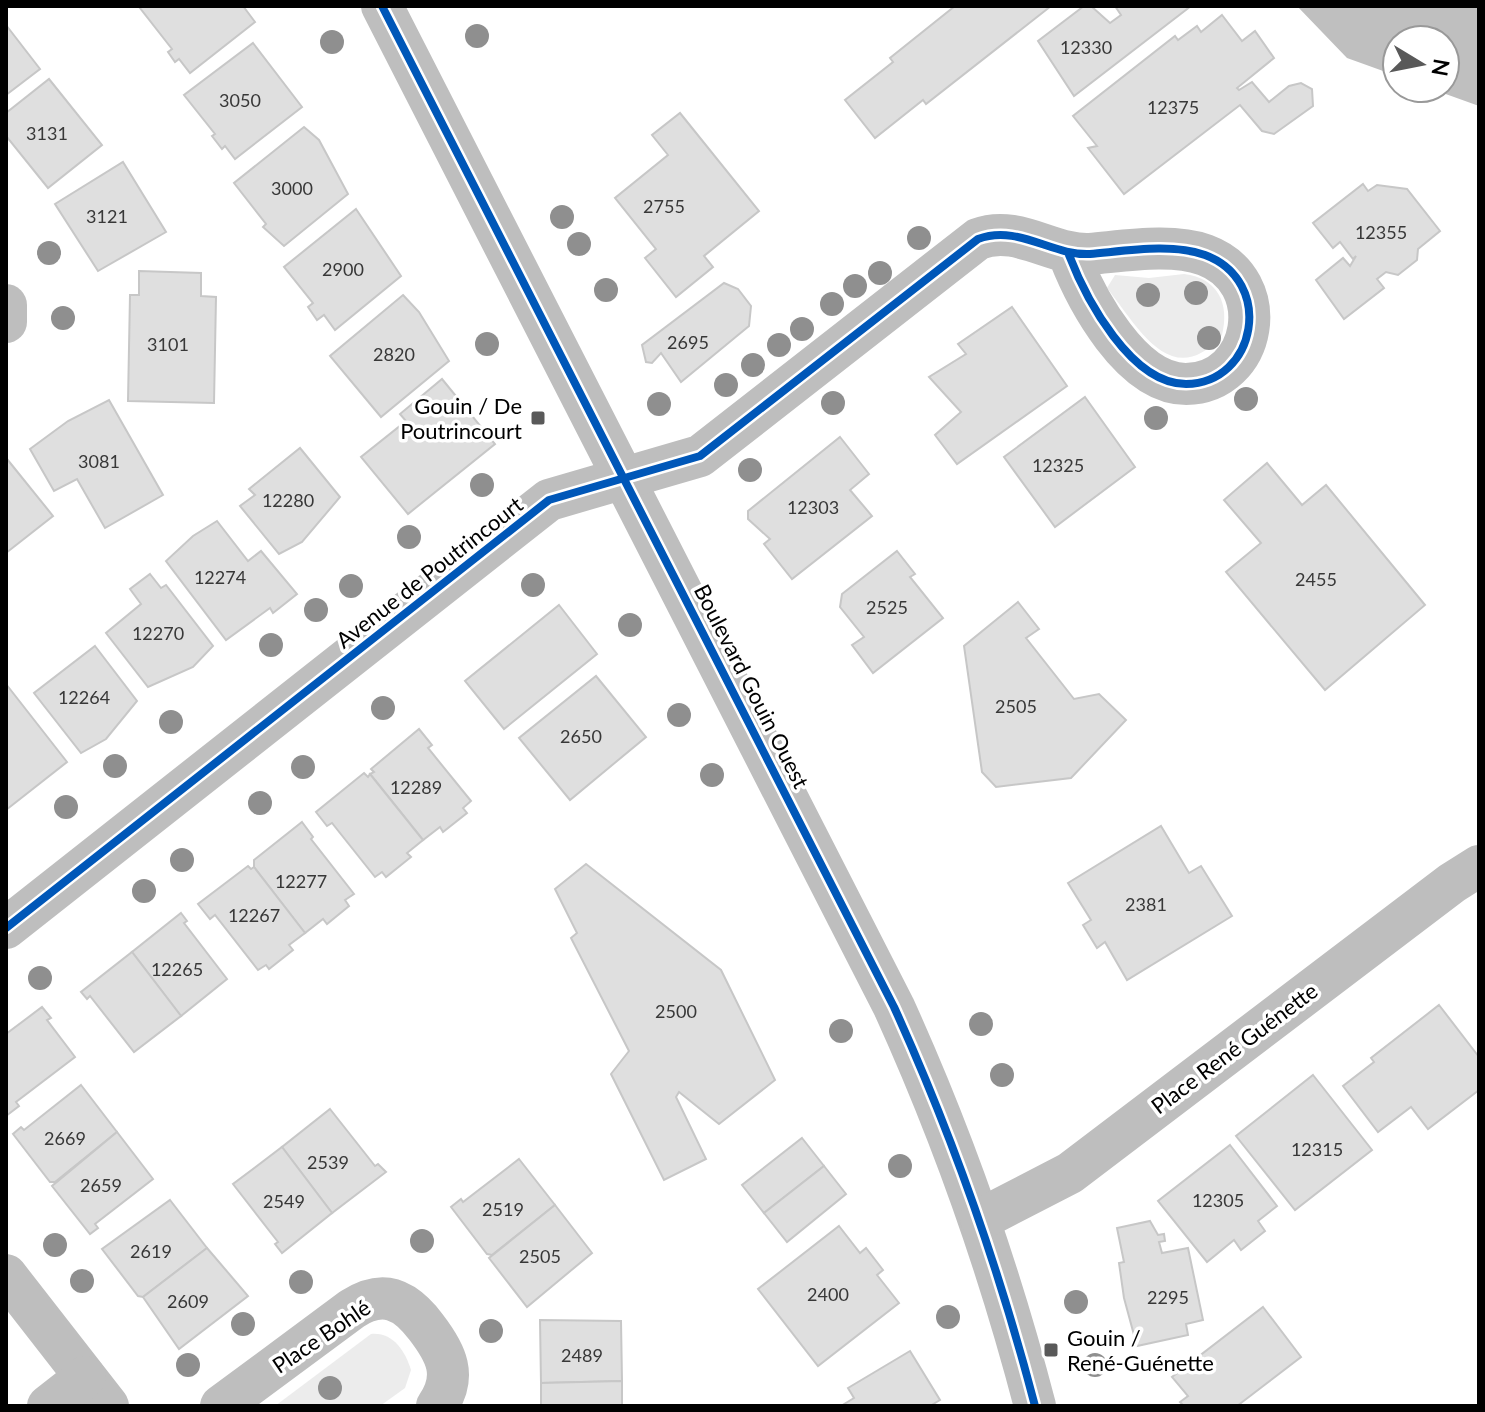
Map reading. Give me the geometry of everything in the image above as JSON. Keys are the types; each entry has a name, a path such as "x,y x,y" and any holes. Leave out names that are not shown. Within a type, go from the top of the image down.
{"street":[{"name":"Boulevard Gouin Ouest","path":"382,6 862,941 945,1122 981,1219 1035,1406"},
{"name":"Avenue de Poutrincourt","path":"6,928 549,500 700,456 978,239 989,235 1015,236 1069,255"},
{"path":"6,305 6,322"},
{"name":"Place René Guénette","path":"981,1219 1070,1173 1439,893 1479,866"},
{"path":"6,1275 97,1392 48,1406"},
{"name":"Place Bohlé","path":"221,1406 352,1309 365,1301 384,1297 411,1307 445,1354 449,1375 437,1406"}],"shaded area":[{"path":"1297,6 1479,6 1479,106 1461,100 1461,24 1381,24 1381,70 1347,58"},
{"path":"1184,274 1196,276 1213,287 1219,294 1224,313 1222,335 1204,351 1187,358 1172,356 1157,348 1107,288 1115,275 1149,278"},
{"path":"371,1334 386,1336 402,1350 411,1370 405,1388 380,1406 275,1406"}],"building":[{"path":"243,6 255,22 190,73 179,59 175,62 168,52 172,49 140,8"},
{"path":"955,6 1051,6 926,104 923,100 875,138 845,100 893,62 890,58"},
{"path":"1084,6 1091,6 1110,23 1121,15 1115,6 1191,6 1074,96 1038,41"},
{"path":"1222,15 1242,41 1255,31 1274,58 1237,88 1239,90 1252,82 1269,102 1289,86 1301,83 1312,89 1313,106 1274,134 1262,131 1240,105 1124,194 1088,148 1097,146 1073,116 1175,36 1178,40 1197,26 1201,32"},
{"path":"6,25 40,69 6,95"},
{"path":"253,43 302,107 235,159 225,146 222,149 212,136 215,134 184,95"},
{"path":"49,79 102,145 48,188 6,136 6,113"},
{"path":"680,113 759,211 704,256 713,267 676,297 645,258 656,249 615,198 668,155 652,135"},
{"path":"304,127 319,140 348,194 284,246 263,227 266,224 234,183"},
{"path":"123,162 166,232 98,271 55,204"},
{"path":"1363,184 1368,191 1377,185 1407,189 1440,231 1418,249 1417,260 1398,275 1386,272 1377,279 1384,288 1344,319 1316,280 1343,258 1350,266 1356,256 1353,259 1340,242 1333,248 1313,223"},
{"path":"356,209 401,276 335,330 324,315 317,320 308,307 313,303 284,267"},
{"path":"139,271 201,273 201,296 216,297 214,403 128,401 130,295 139,295"},
{"path":"724,283 738,289 751,306 749,326 681,382 661,353 652,363 646,362 642,345"},
{"path":"403,295 419,312 449,361 381,417 330,356"},
{"path":"1012,307 1067,386 957,464 935,435 961,412 929,377 966,354 958,344"},
{"path":"442,379 495,444 408,514 361,457 406,421 400,414"},
{"path":"1085,397 1135,467 1055,527 1004,457"},
{"path":"109,400 163,495 105,528 77,479 54,491 30,449 68,421"},
{"path":"840,437 869,474 850,490 872,516 792,579 764,544 770,539 748,519 748,511"},
{"path":"300,448 340,497 302,542 279,554 240,506 255,495 249,489"},
{"path":"6,460 53,516 6,553"},
{"path":"1267,463 1302,505 1326,485 1425,605 1325,690 1226,572 1261,543 1224,500"},
{"path":"217,521 248,561 261,551 297,594 273,613 270,608 226,640 166,561 193,536"},
{"path":"897,551 915,574 910,577 943,618 873,673 852,645 864,637 840,607 842,594"},
{"path":"150,574 161,588 166,585 213,646 193,667 148,687 106,633 141,604 130,589"},
{"path":"1018,602 1039,629 1026,638 1074,699 1099,694 1126,720 1071,778 996,787 982,772 964,646"},
{"path":"559,605 597,654 504,729 465,681"},
{"path":"95,646 137,701 106,739 81,753 34,693"},
{"path":"596,676 646,737 570,800 519,738"},
{"path":"6,684 67,762 6,810"},
{"path":"419,729 432,745 428,748 471,801 463,808 467,813 443,832 440,827 423,840 370,774 374,772 371,769"},
{"path":"364,773 368,777 370,774 423,840 407,853 411,857 386,877 382,872 375,877 332,823 327,826 316,812"},
{"path":"302,822 313,837 311,839 354,894 345,900 349,906 327,924 323,919 305,933 254,867 254,860"},
{"path":"1161,826 1189,873 1201,866 1232,916 1127,980 1105,942 1097,948 1083,925 1091,920 1068,883"},
{"path":"586,864 721,970 775,1080 719,1124 679,1092 676,1097 706,1159 664,1180 611,1074 629,1051 571,938 577,933 555,889"},
{"path":"248,866 251,869 254,867 305,933 289,945 293,950 269,969 266,965 258,970 215,915 210,919 198,904"},
{"path":"181,913 187,921 184,923 227,979 181,1016 132,952"},
{"path":"132,952 181,1016 134,1052 90,996 87,999 81,992"},
{"path":"1439,1005 1479,1057 1479,1090 1428,1129 1411,1107 1378,1132 1343,1086 1374,1062 1371,1058"},
{"path":"42,1007 51,1018 47,1020 75,1057 16,1102 19,1106 6,1116 6,1034"},
{"path":"1313,1075 1372,1150 1295,1210 1236,1136"},
{"path":"81,1085 117,1132 55,1182 50,1182 13,1134 21,1127 24,1130"},
{"path":"330,1109 375,1166 378,1164 386,1172 332,1213 282,1147"},
{"path":"117,1132 153,1179 95,1224 98,1228 90,1234 52,1186"},
{"path":"802,1138 824,1166 764,1213 742,1185"},
{"path":"1230,1145 1277,1206 1258,1221 1265,1231 1241,1250 1234,1240 1207,1262 1158,1201"},
{"path":"282,1147 332,1213 282,1253 275,1244 278,1242 233,1184"},
{"path":"519,1159 555,1205 492,1255 487,1254 451,1207 461,1199 463,1202"},
{"path":"824,1166 846,1194 787,1242 764,1213"},
{"path":"170,1200 207,1248 143,1297 138,1296 102,1249"},
{"path":"555,1205 592,1253 527,1307 489,1258"},
{"path":"1150,1221 1158,1235 1164,1234 1165,1241 1159,1242 1162,1253 1188,1248 1203,1320 1186,1324 1188,1335 1137,1346 1124,1298 1119,1263 1124,1262 1117,1228"},
{"path":"839,1226 860,1253 866,1248 883,1270 877,1275 899,1303 818,1366 758,1289"},
{"path":"207,1248 248,1296 179,1349 143,1297"},
{"path":"1263,1307 1301,1357 1237,1406 1184,1406 1180,1402 1188,1396 1172,1377"},
{"path":"540,1320 621,1321 622,1381 541,1383"},
{"path":"910,1351 940,1400 930,1406 841,1406 854,1398 848,1388"},
{"path":"622,1381 622,1406 541,1406 541,1383"}],"cycle path":[{"path":"382,6 894,1007 936,1105 973,1204 1035,1406"},
{"path":"6,928 549,500 700,456 978,239 1007,235 1090,254 1178,249 1205,255 1227,268 1242,286 1248,307 1248,329 1242,350 1229,367 1210,379 1186,384 1166,380 1147,370 1113,336 1087,294 1069,255"}],"place":[{"name":"Gouin / De Poutrincourt","path":"538,418"},
{"name":"Gouin / René-Guénette","path":"1051,1350"}]}
